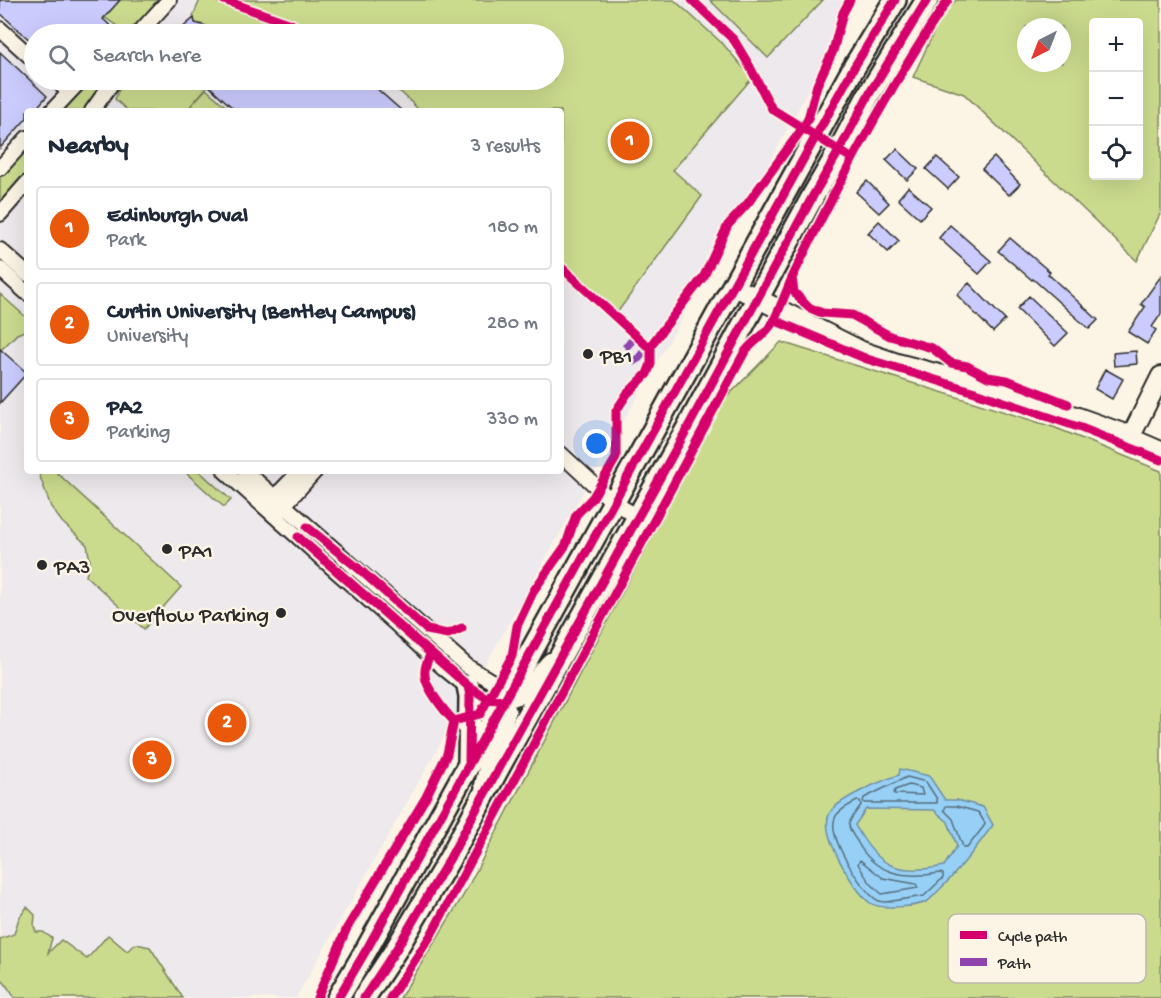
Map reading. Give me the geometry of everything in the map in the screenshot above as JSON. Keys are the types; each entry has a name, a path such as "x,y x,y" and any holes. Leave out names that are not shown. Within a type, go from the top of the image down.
{"main road":[{"path":"338,998 853,69 895,0"},
{"path":"364,998 420,910 869,94 927,0"},
{"path":"468,686 470,696 469,764"}],"street":[{"path":"147,24 169,0"},
{"path":"0,29 24,51"},
{"path":"94,108 107,90"},
{"path":"55,108 69,92"},
{"path":"0,168 24,141"},
{"path":"0,214 24,186"},
{"path":"0,250 24,271"},
{"path":"0,269 24,290"},
{"path":"733,286 862,351 897,363 1014,394 1161,449"},
{"path":"1131,436 1161,376"},
{"path":"564,457 613,502 638,517"},
{"path":"229,474 358,568 468,667 496,684 509,711 486,768 476,810"},
{"path":"248,474 275,507 430,655 488,699 504,700 517,697 529,689 544,664 567,644"},
{"path":"275,507 298,474"},
{"path":"275,507 312,474"}],"shaded area":[{"path":"0,0 857,0 749,200 296,998 0,998"}],"green space":[{"path":"120,0 158,0 138,24 114,24 104,17"},
{"path":"200,0 212,0 272,24 199,24 195,23 193,16"},
{"path":"241,0 674,0 723,44 752,78 673,170 702,196 617,313 564,267 564,108 417,108 397,90 564,90 564,24 298,24 241,3"},
{"path":"710,0 823,0 768,58"},
{"path":"956,0 1161,0 1161,212 1137,261 964,94 913,77 940,19"},
{"path":"76,90 103,90 89,108 59,108"},
{"path":"119,90 204,90 189,108 125,108 115,99"},
{"path":"207,90 228,108 189,108"},
{"path":"24,145 24,181 0,209 0,173"},
{"path":"0,294 24,315 24,331 17,334 0,351"},
{"path":"781,342 1056,428 1161,471 1161,998 400,998 463,896 723,401"},
{"path":"39,474 58,474 181,587 144,629 86,576 90,561 87,545 62,522 51,507"},
{"path":"187,474 202,474 231,500 224,507"},
{"path":"27,907 35,915 36,932 43,932 52,938 48,953 61,940 87,959 108,935 127,951 136,944 150,947 183,998 15,998 0,979 0,939 14,934 19,918"}],"water":[{"path":"900,769 929,776 945,800 957,800 983,807 993,825 968,858 928,901 908,906 890,907 870,903 855,886 839,860 829,832 828,820 831,811 836,806 853,795 899,775","holes":["866,809 934,810 948,822 957,846 944,866 914,869 891,865 872,851 855,825"]}],"building":[{"path":"0,0 120,0 103,19 108,24 24,24 24,35 0,13"},
{"path":"194,18 195,23 199,24 187,24"},
{"path":"0,52 24,74 24,90 41,90 47,96 37,108 24,108 24,121 0,148"},
{"path":"213,90 378,90 399,108 233,108"},
{"path":"897,149 918,169 907,180 886,160"},
{"path":"937,157 959,177 948,189 926,169"},
{"path":"994,157 1020,184 1009,195 982,169"},
{"path":"867,181 889,203 879,213 856,192"},
{"path":"908,187 931,207 920,219 898,199"},
{"path":"879,221 899,241 888,252 868,233"},
{"path":"950,225 991,261 979,274 939,238"},
{"path":"1010,238 1050,272 1048,274 1098,320 1089,329 998,251"},
{"path":"1161,276 1161,314 1152,327 1156,330 1147,344 1128,332 1145,307 1141,304"},
{"path":"969,283 1005,320 993,332 957,295"},
{"path":"1029,296 1068,333 1055,346 1017,309"},
{"path":"0,349 24,370 24,376 0,403"},
{"path":"1136,351 1137,364 1114,366 1113,353"},
{"path":"1105,369 1123,379 1112,399 1095,389"}],"marked path":[{"path":"625,348 637,335"},
{"path":"632,362 639,358 648,346"}],"cycle path":[{"path":"224,0 291,24"},
{"path":"692,0 734,40 772,109 848,156"},
{"path":"454,721 480,714 512,656 517,626 534,590 566,545 576,515 593,497 616,458 616,411 627,394 647,374 651,364 651,347 654,341 704,276 728,225 748,203 808,119 817,85 833,51 843,13 850,0"},
{"path":"338,998 853,69 895,0"},
{"path":"364,998 397,948 450,858 869,94 927,0"},
{"path":"390,998 431,935 743,355 773,322 810,240 866,135 905,66 948,0"},
{"path":"564,270 651,347"},
{"path":"792,278 794,292 808,307 822,313 852,315 890,336 932,348 951,363 967,366 988,377 1007,380 1068,404"},
{"path":"774,320 867,359 1081,428 1161,460"},
{"path":"307,527 358,568 427,630 448,634 462,628"},
{"path":"298,537 468,686 488,699 498,700"},
{"path":"430,655 425,667 428,686 454,721"},
{"path":"468,686 470,696 469,761"},
{"path":"317,998 347,928 426,797 447,754 454,721"}],"place":[{"name":"Edinburgh Oval","path":"630,141"},
{"name":"PB1","path":"588,354"},
{"name":"PA1","path":"167,549"},
{"name":"PA3","path":"42,565"},
{"name":"Overflow Parking","path":"281,613"},
{"name":"Curtin University (Bentley Campus)","path":"227,723"},
{"name":"PA2","path":"152,760"}]}
